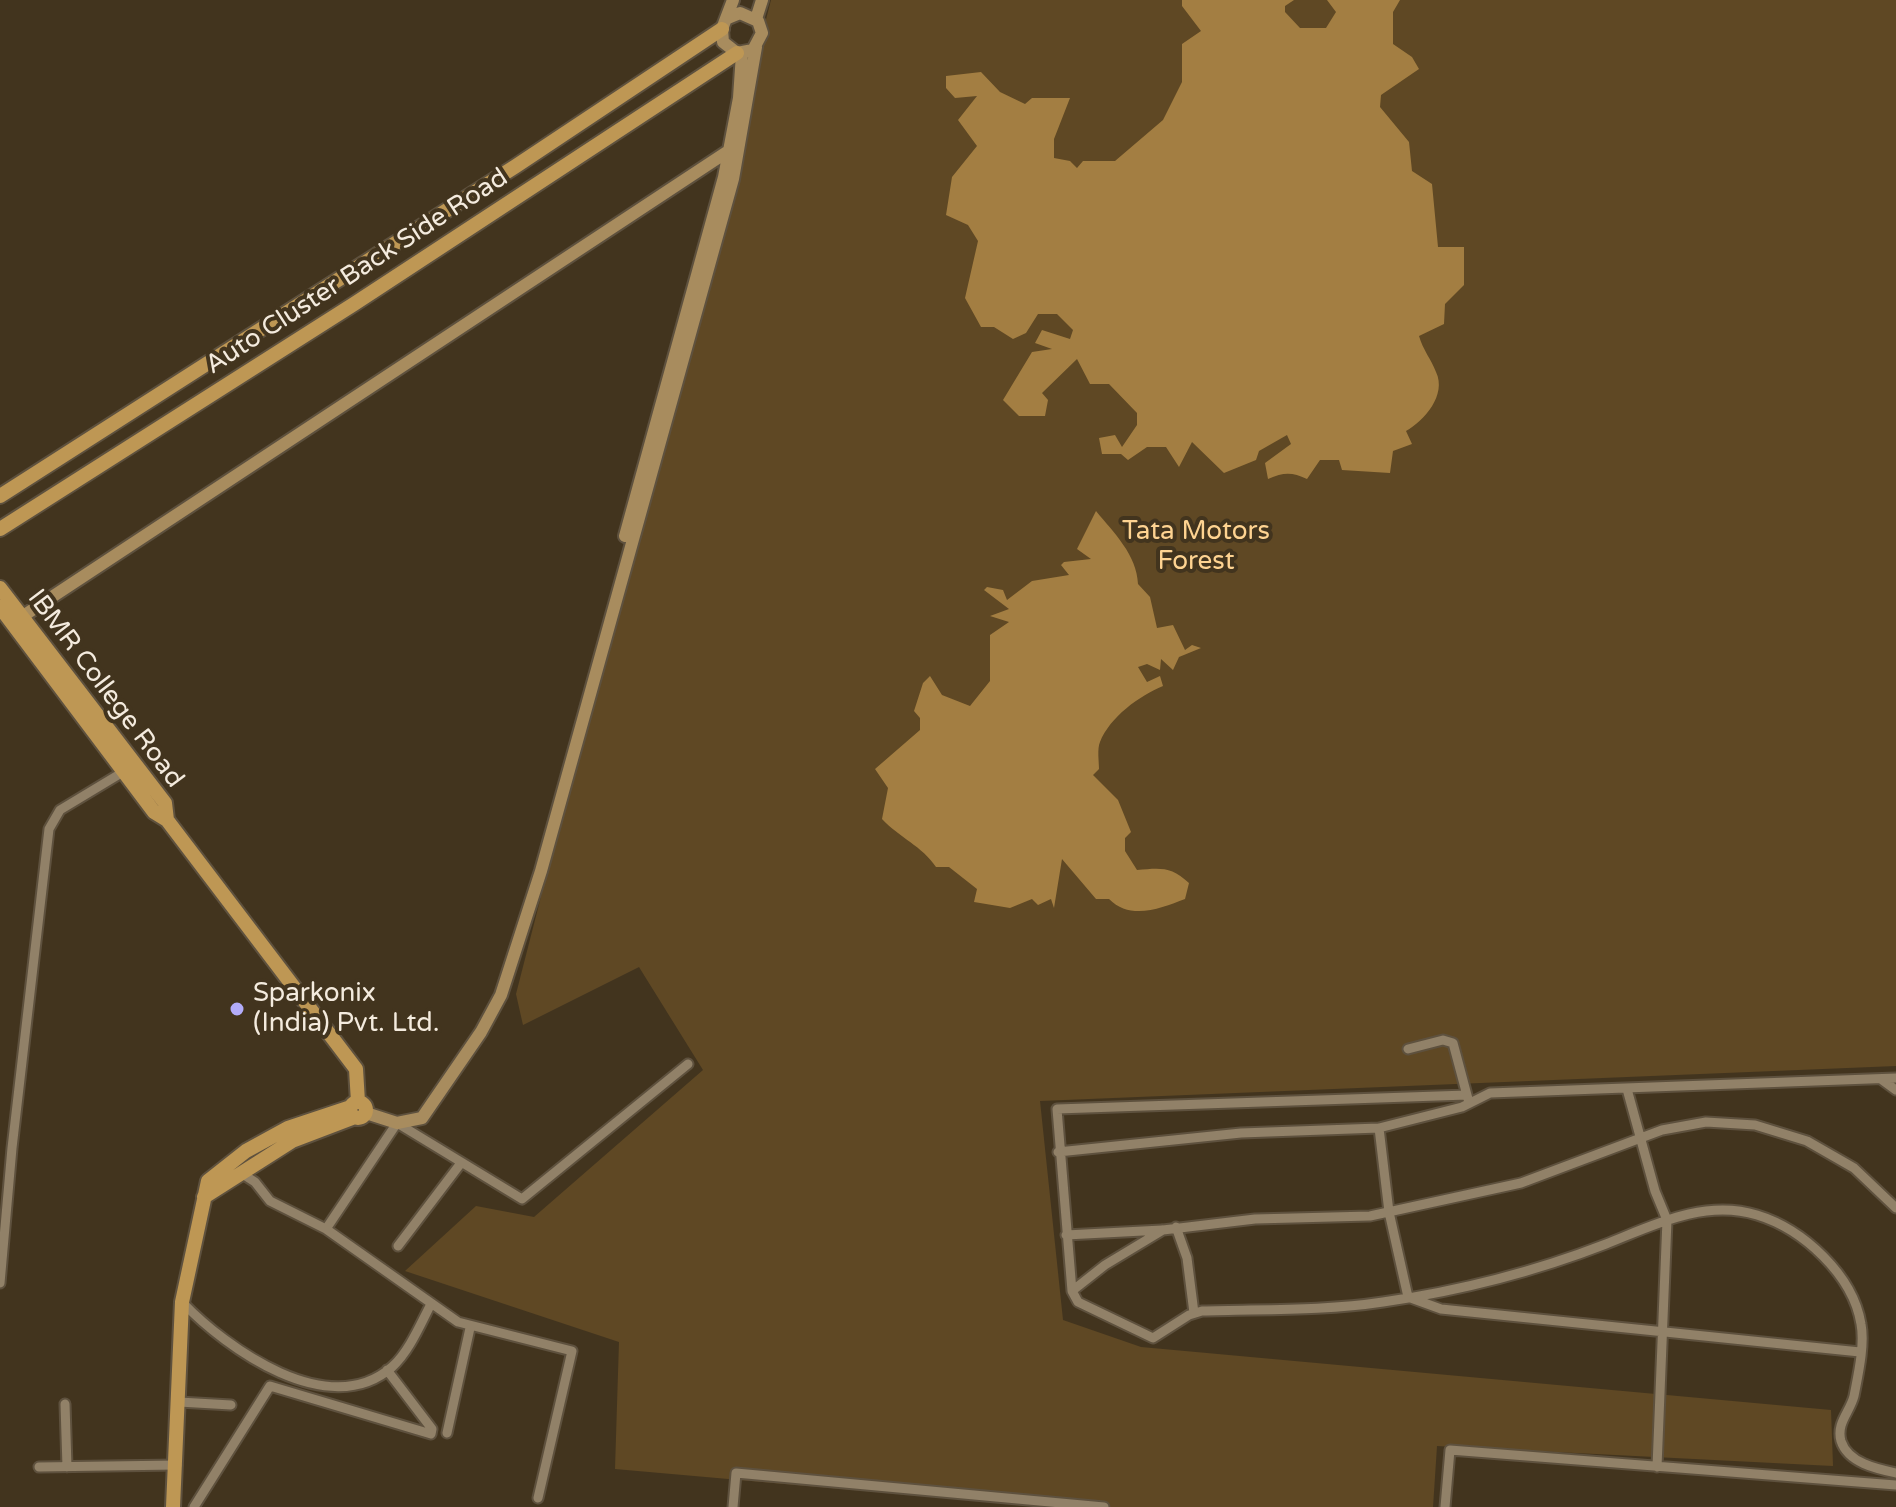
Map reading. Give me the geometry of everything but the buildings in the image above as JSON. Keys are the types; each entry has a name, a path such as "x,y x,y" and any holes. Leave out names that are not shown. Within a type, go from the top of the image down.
{"main road":[{"path":"733,0 723,42 740,53 737,145"},
{"path":"173,1507 182,1302 208,1181 246,1151 288,1128 357,1110 397,1123 422,1118 481,1032 501,995 737,145 756,47 762,33 756,19 762,0"},
{"path":"725,24 740,13 756,19"},
{"name":"Auto Cluster Back Side Road","path":"0,496 516,166 725,24"},
{"name":"Auto Cluster Back Side Road","path":"0,529 342,312 740,53 756,47"},
{"path":"17,619 737,145"},
{"name":"IBMR College Road","path":"0,588 17,619 129,768 154,812 167,820 356,1069 357,1110"},
{"name":"IBMR College Road","path":"0,607 17,619"},
{"path":"204,1197 292,1141 357,1110"}],"street":[{"path":"0,1283 49,829 60,810 129,768"},
{"path":"1408,1049 1443,1040 1453,1043 1468,1099"},
{"path":"326,1229 397,1123 515,1197 527,1197 688,1064"},
{"path":"1058,1152 1241,1133 1379,1128 1490,1093 1896,1078"},
{"path":"1881,1079 1896,1090"},
{"path":"1627,1089 1639,1138 1667,1220 1657,1467"},
{"path":"1468,1099 1057,1109 1058,1152 1072,1291 1078,1302 1153,1338 1194,1313 1351,1305 1408,1297 1549,1266 1667,1220 1699,1211 1725,1209 1757,1215 1787,1228 1832,1267 1852,1293 1861,1324 1860,1352 1853,1399 1841,1424 1840,1437 1853,1457 1896,1473"},
{"path":"1066,1235 1163,1230 1255,1219 1345,1219 1389,1212 1521,1183 1639,1138 1706,1122 1755,1125 1783,1132 1831,1153 1854,1168 1896,1208"},
{"path":"1379,1128 1389,1212 1408,1297"},
{"path":"398,1246 461,1163"},
{"path":"241,1173 255,1182 270,1201 326,1229 470,1328 572,1351 538,1498"},
{"path":"1176,1227 1187,1258 1194,1313"},
{"path":"1072,1291 1105,1265 1163,1230"},
{"path":"1408,1297 1441,1309 1860,1352"},
{"path":"182,1302 211,1332 243,1354 308,1382 344,1387 387,1370 396,1363 431,1304"},
{"path":"447,1433 470,1328"},
{"path":"194,1507 270,1386 431,1434 430,1427 387,1370"},
{"path":"179,1402 231,1405"},
{"path":"65,1404 67,1467"},
{"path":"1445,1507 1450,1450 1896,1485"},
{"path":"39,1467 177,1465"},
{"path":"733,1507 736,1473 1104,1507"}],"green space":[{"name":"Tata Motors Forest","path":"771,0 1896,0 1896,1066 1040,1101 1063,1320 1141,1347 1831,1410 1833,1466 1437,1446 1433,1507 1046,1507 615,1469 619,1342 405,1271 476,1206 534,1217 703,1070 639,967 523,1025 516,994"}],"shaded area":[{"path":"1182,0 1294,0 1285,6 1285,12 1300,28 1326,28 1336,12 1327,0 1400,0 1393,12 1393,44 1412,57 1419,69 1381,95 1380,107 1409,142 1412,171 1432,184 1438,247 1464,247 1464,285 1445,304 1444,324 1419,336 1436,372 1438,390 1426,414 1406,431 1412,444 1393,451 1390,473 1342,470 1339,460 1320,460 1307,479 1288,474 1268,479 1265,463 1291,444 1287,435 1259,451 1256,460 1224,473 1192,442 1179,467 1166,447 1147,447 1128,460 1121,454 1102,454 1099,438 1115,435 1122,447 1137,425 1137,413 1109,384 1090,384 1077,359 1042,393 1048,400 1045,416 1019,416 1003,400 1032,352 1052,349 1035,343 1042,330 1070,339 1073,330 1057,314 1038,314 1026,333 1013,339 994,327 981,327 965,298 978,241 968,225 946,215 952,177 977,146 958,120 977,96 955,98 946,88 946,76 981,72 1000,92 1025,104 1032,98 1070,98 1054,139 1054,158 1070,161 1077,168 1083,161 1115,161 1163,120 1182,82 1182,44 1201,31 1182,6"},
{"path":"1096,511 1134,563 1138,584 1150,597 1157,628 1173,625 1185,650 1192,645 1201,648 1179,657 1173,670 1161,659 1160,670 1147,664 1138,667 1147,682 1160,676 1163,686 1144,695 1111,724 1100,742 1099,769 1093,775 1118,800 1131,832 1125,838 1125,851 1137,870 1159,869 1177,874 1189,883 1185,899 1146,911 1127,910 1109,899 1096,899 1062,859 1054,908 1051,899 1038,905 1032,899 1010,908 974,902 977,889 949,867 936,867 924,853 882,819 888,788 875,769 920,730 920,718 914,711 923,683 930,676 942,695 970,706 990,681 990,635 1009,622 990,616 1009,609 984,590 987,587 1003,590 1007,600 1032,581 1069,575 1061,565 1064,562 1091,559 1077,549"}],"place":[{"name":"Sparkonix (India) Pvt. Ltd.","path":"237,1009"}]}
